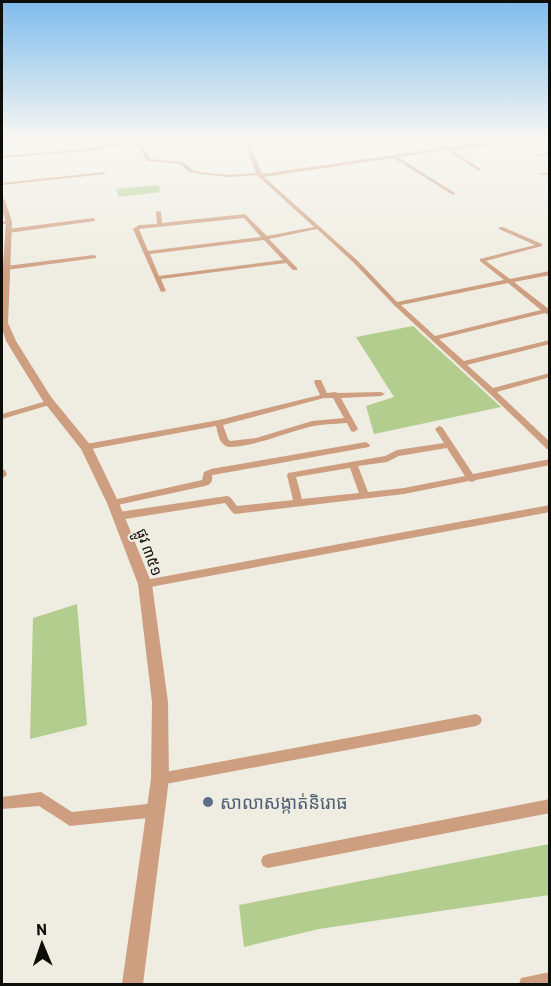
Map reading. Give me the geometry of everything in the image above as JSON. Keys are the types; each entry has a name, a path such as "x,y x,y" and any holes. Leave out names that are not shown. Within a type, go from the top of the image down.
{"street":[{"path":"270,185 356,262 396,304 492,390 549,447"},
{"path":"438,185 453,195"},
{"name":"ផ្លូវ ៣៥១","path":"2,200 6,225 4,323 11,341 48,401 86,447 116,509 145,585 160,702 160,779 133,984"},
{"path":"158,212 160,225"},
{"path":"163,291 136,230 160,225 245,216 295,269"},
{"path":"6,225 93,219"},
{"path":"146,251 264,236 315,226"},
{"path":"501,228 543,246 482,259 546,309"},
{"path":"5,265 94,257"},
{"path":"158,278 287,261"},
{"path":"396,304 549,273"},
{"path":"434,338 546,309"},
{"path":"462,364 549,342"},
{"path":"492,390 549,375"},
{"path":"318,382 324,396"},
{"path":"335,394 347,420 354,429"},
{"path":"86,447 219,423 335,394 381,394"},
{"path":"4,416 48,401"},
{"path":"219,423 224,440 228,444 237,444 284,434 299,427 347,420"},
{"path":"439,429 472,479"},
{"path":"116,509 205,483 207,474 211,472 366,445"},
{"path":"298,502 291,475 387,459 397,453 449,445"},
{"path":"116,509 227,499 235,510 365,496 472,479 549,462"},
{"path":"353,464 365,496"},
{"path":"145,585 549,508"},
{"path":"160,779 476,720"},
{"path":"2,803 41,799 69,819 157,810"},
{"path":"268,861 549,806"},
{"path":"527,984 549,980"}],"green space":[{"path":"158,185 161,192 119,197 116,189"},
{"path":"413,326 501,407 374,434 366,406 394,397 356,337"},
{"path":"77,604 87,725 30,739 33,618"},
{"path":"549,844 549,895 319,929 244,947 239,905"}],"place":[{"name":"សាលាសង្កាត់និរោធ","path":"208,802"}]}
